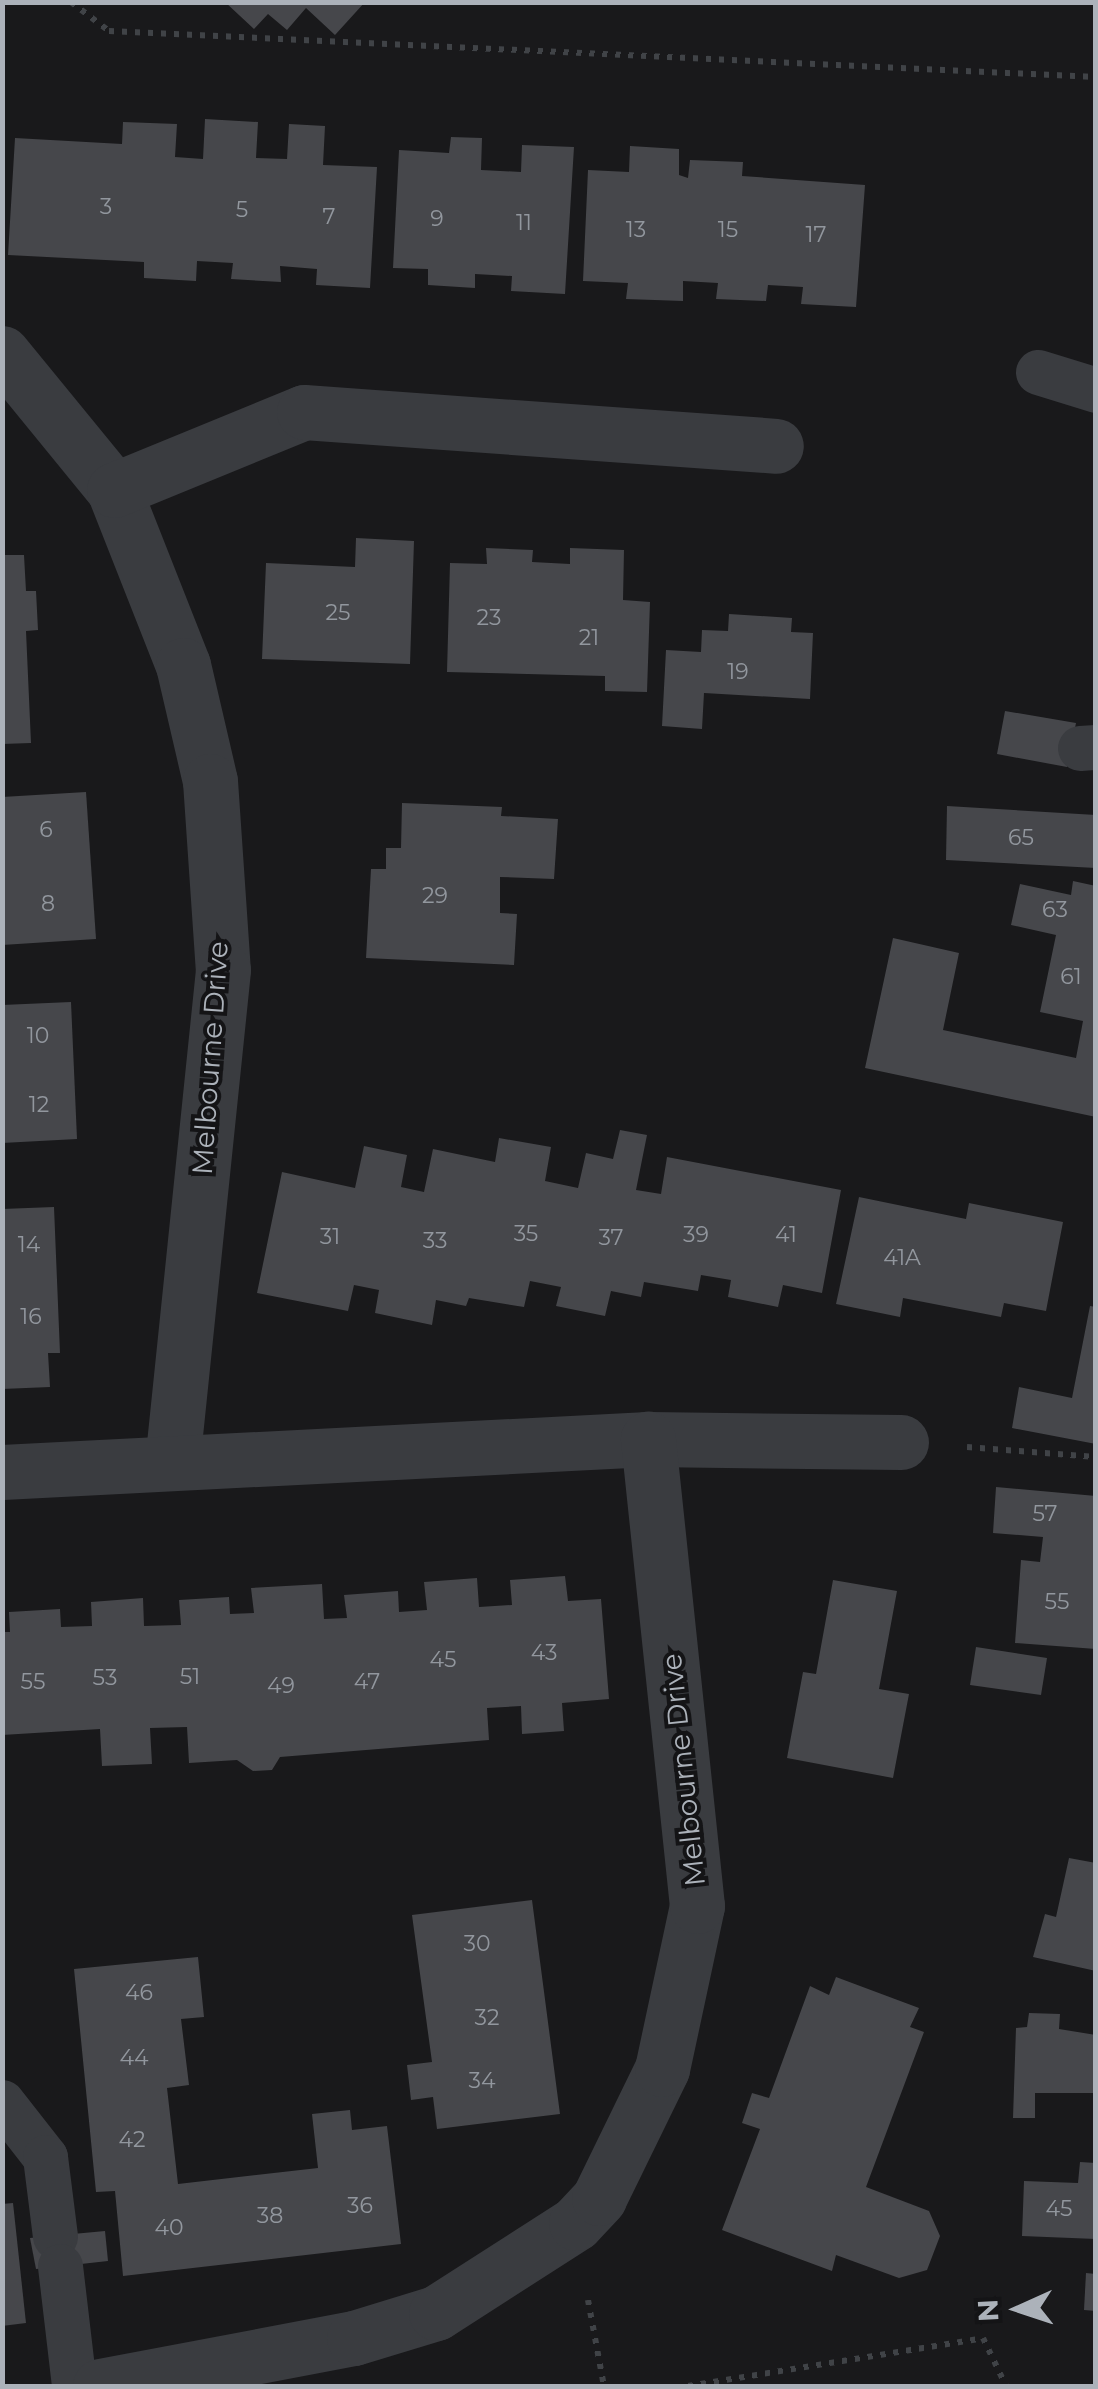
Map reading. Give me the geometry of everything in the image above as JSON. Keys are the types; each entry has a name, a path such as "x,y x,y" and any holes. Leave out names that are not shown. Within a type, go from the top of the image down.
{"street":[{"name":"Melbourne Drive","path":"2,353 114,490 183,664 210,781 223,970 172,1461"},
{"path":"114,490 304,412 776,446"},
{"name":"Melbourne Drive","path":"100,2386 354,2338 436,2313 576,2224 599,2198 662,2069 697,1906 648,1439"},
{"path":"2,1472 648,1439 901,1442"}],"lane":[{"path":"1038,372 1096,390"},
{"path":"2,2102 44,2157 74,2386"}],"path":[{"path":"70,2 109,31 1096,77"},
{"path":"901,1442 1096,1457"},
{"path":"576,2224 604,2386"},
{"path":"688,2386 983,2338 1006,2386"}],"building":[{"path":"225,2 365,2 335,35 306,8 287,30 268,14 254,29"},
{"path":"205,119 258,122 256,158 287,159 289,124 325,126 323,165 377,167 370,288 316,285 317,269 280,266 281,282 231,279 233,263 197,261 196,281 144,278 144,262 8,255 15,138 122,144 123,122 177,124 175,157 203,159"},
{"path":"451,137 482,138 481,170 521,172 522,145 574,147 565,294 511,291 512,276 475,274 475,288 428,285 428,269 393,268 399,150 449,153"},
{"path":"630,146 679,149 679,175 688,178 690,160 743,162 742,176 865,185 856,307 801,304 803,287 768,285 766,301 716,299 718,283 683,281 683,301 626,299 628,283 583,281 588,170 629,172"},
{"path":"356,538 414,541 410,664 262,659 266,563 355,567"},
{"path":"486,548 533,550 532,562 570,564 570,548 624,550 623,600 650,602 647,692 605,691 605,676 447,672 450,563 487,564"},
{"path":"2,555 24,555 26,591 36,591 38,630 26,631 31,743 2,744"},
{"path":"729,614 792,618 791,632 813,633 810,699 704,693 702,729 662,726 666,650 701,652 702,630 728,631"},
{"path":"1005,711 1076,723 1067,767 997,754"},
{"path":"86,792 96,939 2,945 2,797"},
{"path":"402,803 502,807 501,816 558,819 554,879 500,877 500,913 517,914 514,965 366,958 371,869 386,869 386,848 401,848"},
{"path":"947,806 1096,815 1096,868 946,860"},
{"path":"1073,881 1096,886 1096,1117 865,1068 893,938 959,953 943,1030 1076,1058 1083,1021 1040,1012 1056,935 1011,925 1020,884 1071,895"},
{"path":"71,1002 77,1139 2,1143 2,1005"},
{"path":"620,1130 647,1135 636,1190 661,1194 667,1157 841,1190 822,1293 783,1285 778,1307 728,1297 731,1280 701,1275 698,1291 644,1282 641,1297 611,1291 605,1316 556,1306 561,1287 530,1281 524,1307 469,1298 466,1306 436,1300 432,1325 375,1313 379,1290 354,1285 348,1311 257,1293 282,1172 355,1188 364,1146 407,1155 401,1187 424,1192 433,1149 495,1162 499,1138 551,1147 545,1181 578,1188 586,1153 613,1159"},
{"path":"859,1197 966,1219 969,1203 1063,1222 1046,1311 1004,1303 1001,1317 903,1298 900,1317 836,1304"},
{"path":"54,1207 60,1353 48,1353 50,1387 2,1389 2,1209"},
{"path":"1090,1306 1096,1307 1096,1444 1012,1428 1019,1387 1072,1398"},
{"path":"996,1487 1096,1496 1096,1649 1015,1643 1021,1560 1040,1562 1043,1537 993,1533"},
{"path":"565,1576 568,1601 601,1599 609,1699 562,1703 564,1731 522,1734 521,1706 487,1708 489,1740 280,1757 272,1770 253,1771 237,1760 189,1763 187,1727 150,1728 152,1764 102,1766 100,1729 2,1735 2,1632 10,1632 9,1612 60,1609 61,1627 92,1626 91,1602 143,1598 144,1626 181,1625 179,1600 229,1597 230,1614 254,1613 251,1588 322,1584 324,1619 347,1618 344,1595 398,1591 399,1612 427,1610 424,1582 477,1578 479,1607 512,1605 510,1580"},
{"path":"833,1580 897,1591 879,1689 909,1694 893,1778 787,1758 803,1672 816,1674"},
{"path":"976,1647 1047,1658 1041,1695 970,1685"},
{"path":"1069,1858 1096,1863 1096,1971 1033,1957 1045,1914 1056,1917"},
{"path":"532,1900 560,2114 437,2129 433,2097 411,2100 407,2065 432,2062 412,1915"},
{"path":"198,1957 204,2017 181,2019 189,2085 167,2088 178,2184 318,2168 312,2114 350,2110 352,2130 387,2126 401,2244 123,2276 115,2191 96,2192 74,1969"},
{"path":"836,1977 919,2008 910,2027 924,2032 866,2187 929,2211 940,2236 927,2270 899,2278 836,2255 832,2271 722,2230 760,2129 742,2123 752,2093 769,2098 810,1986 829,1995"},
{"path":"1029,2013 1060,2014 1059,2029 1096,2035 1096,2093 1035,2093 1035,2118 1013,2118 1016,2028 1027,2027"},
{"path":"1080,2162 1096,2163 1096,2239 1022,2236 1024,2181 1078,2183"},
{"path":"13,2203 26,2323 2,2326 2,2204"},
{"path":"105,2231 108,2261 36,2269 30,2238"},
{"path":"1086,2273 1096,2274 1096,2311 1084,2310"}]}
